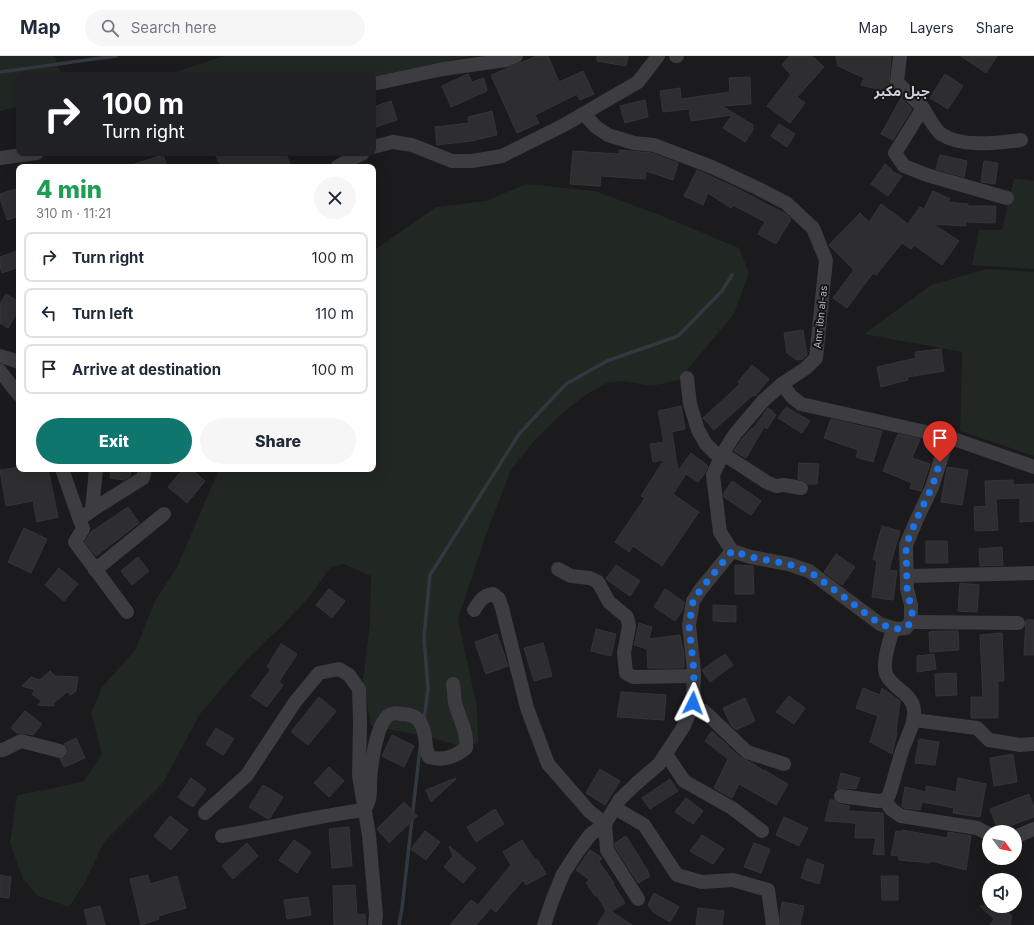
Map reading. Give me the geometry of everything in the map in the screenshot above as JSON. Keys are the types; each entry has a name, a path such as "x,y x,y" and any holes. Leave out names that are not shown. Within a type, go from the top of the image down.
{"street":[{"path":"376,83 443,69 506,60 516,56"},
{"path":"376,146 393,142 412,145 452,161 472,161 502,156 564,125 638,82 658,56"},
{"path":"900,56 897,82 923,108 940,133 958,142 993,143 1021,140"},
{"path":"923,108 895,153 904,166 927,175 1007,198"},
{"name":"Amr ibn al-as","path":"584,114 596,127 608,135 634,143 654,145 712,167 786,203 813,228 826,260 816,358 806,368 782,384 763,401 735,434 722,455 713,475 720,532 732,551"},
{"path":"0,158 16,156"},
{"path":"342,164 357,156"},
{"path":"0,356 16,361"},
{"path":"0,371 16,391"},
{"path":"687,378 690,404 698,430 706,444 715,453 731,458 768,484 801,488"},
{"path":"782,384 801,404 948,437 1034,467"},
{"path":"544,925 552,901 567,867 590,835 605,824 620,799 659,764 684,726 693,703 694,676 689,625 693,601 732,551 751,557 788,564 809,571 880,624 896,629 906,628 911,622 912,613 907,588 906,545 932,487 948,437"},
{"path":"63,472 82,528 75,542 127,612"},
{"path":"92,510 96,472"},
{"path":"80,519 143,478 144,472"},
{"path":"96,570 164,514"},
{"path":"558,569 571,576 590,578 598,582 609,602 627,617 629,626 624,653 626,673 633,677 694,676"},
{"path":"907,576 1034,573"},
{"path":"474,610 486,595 493,594 499,599 527,708 548,764 589,811 605,824 607,850 638,899"},
{"path":"911,622 1018,623"},
{"path":"841,796 878,801 885,800 889,795 903,748 914,720 913,708 907,695 894,686 886,674 885,660 893,628"},
{"path":"205,813 247,775 295,702 319,673 339,669 349,675 359,689 359,776 369,835 376,914 375,925"},
{"path":"222,836 278,826 318,816 364,810 369,801 370,780 379,730 390,714 406,714 419,720 425,732 426,750 429,757 437,760 460,754 466,748 467,741 456,703 453,684"},
{"path":"691,708 704,711 747,752 784,764"},
{"path":"914,720 977,728 989,740 1020,745 1034,744"},
{"path":"0,750 21,741 60,751"},
{"path":"666,754 684,781 732,808 762,831"},
{"path":"885,800 891,809 901,816 978,828 982,830"},
{"path":"615,808 644,825 677,875 702,882 733,880 768,890 773,925"},
{"path":"1022,834 1034,830"}],"shaded area":[{"path":"0,56 55,56 60,72 16,72 16,107 0,111"},
{"path":"225,56 472,56 376,76 376,72 175,72"},
{"path":"1014,178 1034,181 1034,269 972,265 979,230 1002,230"},
{"path":"526,184 595,191 665,217 739,248 749,273 734,314 679,380 652,386 623,381 607,383 587,394 567,409 534,441 511,470 487,532 458,619 477,707 478,743 462,747 429,737 371,726 363,681 370,621 371,576 343,564 330,568 310,596 280,628 248,658 200,714 163,783 105,841 84,884 69,907 38,896 23,879 10,843 17,795 84,781 102,754 91,713 102,687 135,650 155,601 177,567 218,472 376,472 376,249 436,207 486,201"},
{"path":"986,269 1034,272 1034,456 960,431 962,352 864,334 931,285"}],"building":[{"path":"537,56 548,56 559,82 583,71 594,94 580,100 577,94 535,115 539,123 517,133 491,75"},
{"path":"597,56 628,56 626,66 597,61"},
{"path":"790,56 812,56 824,67 797,97 805,103 790,123 767,106 791,75 782,65"},
{"path":"836,56 891,56 889,85 887,91 861,85 864,78 838,66"},
{"path":"961,56 997,56 986,73"},
{"path":"468,74 472,82 484,78 487,91 451,107 442,86"},
{"path":"945,74 963,86 948,109 930,98"},
{"path":"750,77 751,104 722,106 753,125 753,130 745,142 723,128 732,115 691,121 689,109 663,112 660,91 680,88 681,99 730,92 729,78"},
{"path":"901,98 912,109 893,140 881,134"},
{"path":"645,100 648,117 625,123 620,106"},
{"path":"391,101 397,120 376,127 376,106"},
{"path":"492,111 497,135 471,141 437,145 435,127 469,123 468,117"},
{"path":"779,124 795,134 787,147 771,136"},
{"path":"619,150 652,153 678,163 673,180 646,171 645,179 601,176 600,186 570,184 573,151 619,154"},
{"path":"940,155 967,161 964,177 936,169"},
{"path":"163,156 166,164 134,164"},
{"path":"216,156 286,156 290,164 220,164"},
{"path":"984,161 998,163 995,184 981,182"},
{"path":"885,164 892,170 891,171 902,176 888,196 871,184"},
{"path":"697,170 786,214 791,219 776,244 758,234 765,222 733,205 731,208 708,193 703,205 684,196"},
{"path":"16,189 16,217 7,220 0,194"},
{"path":"933,191 950,199 948,202 968,204 968,206 996,206 995,223 966,222 966,226 933,224 959,241 942,265 914,245 911,249 902,243 876,275 873,273 847,308 833,298 854,270 829,245 860,213 869,222 881,204 908,224 920,207 924,209"},
{"path":"16,251 16,268 2,273 0,257"},
{"path":"6,294 16,300 16,314 8,328 0,323 0,304"},
{"path":"803,330 807,355 803,359 797,360 787,353 784,333"},
{"path":"941,349 944,371 907,377 908,380 881,387 877,367 916,358 915,352"},
{"path":"752,365 769,379 755,396 753,395 714,430 703,418 740,384 738,382"},
{"path":"681,406 685,429 672,432 678,471 691,453 708,466 698,482 686,474 673,494 699,512 662,566 633,546 629,552 615,542 645,498 641,496 664,460 653,462 650,444 664,442 658,411"},
{"path":"786,407 810,421 802,433 778,418"},
{"path":"768,408 776,415 767,429 764,427 746,458 734,451 742,439 752,428 753,429"},
{"path":"831,419 882,431 873,462 856,457 858,450 824,438"},
{"path":"898,434 920,439 912,458 930,464 921,491 910,488 912,483 883,471"},
{"path":"799,463 819,464 817,484 808,484 806,481 798,479"},
{"path":"16,467 16,472 20,473 49,472 58,517 37,522 33,501 6,506 0,470"},
{"path":"947,467 968,470 962,505 941,502"},
{"path":"111,472 131,472 130,476 124,480 110,478"},
{"path":"180,472 194,472 205,481 187,503 168,487"},
{"path":"1013,480 1013,485 1034,484 1034,521 1020,522 1020,498 996,499 998,530 975,531 974,507 986,506 985,481"},
{"path":"732,481 761,501 751,515 724,497 724,493"},
{"path":"128,507 139,523 96,556 85,542 91,532"},
{"path":"882,526 900,531 889,570 897,571 893,600 872,597 877,561 873,559"},
{"path":"24,528 47,539 31,573 8,562"},
{"path":"926,541 947,541 948,563 926,563"},
{"path":"1002,547 1003,565 980,566 979,549"},
{"path":"836,554 855,567 842,585 824,572"},
{"path":"138,557 149,571 132,585 121,571"},
{"path":"616,565 640,581 630,596 606,579"},
{"path":"735,565 753,566 754,594 735,594"},
{"path":"59,568 78,584 64,601 45,585"},
{"path":"960,583 979,585 977,612 958,611"},
{"path":"329,589 345,601 332,618 316,605"},
{"path":"665,589 684,602 683,609 675,621 654,607"},
{"path":"713,605 736,606 736,622 713,621"},
{"path":"1026,620 1034,620 1034,655 1024,655"},
{"path":"639,623 652,627 649,639 680,635 684,654 684,668 648,668 647,649 634,645"},
{"path":"596,629 616,634 611,656 591,651"},
{"path":"958,631 959,650 930,652 929,632"},
{"path":"1002,633 1004,681 998,681 998,718 971,718 971,697 983,697 980,635"},
{"path":"497,634 508,666 486,674 475,642"},
{"path":"543,643 552,676 534,681 524,648"},
{"path":"281,644 297,654 279,682 283,685 267,707 251,696 271,669 267,667"},
{"path":"725,654 733,665 710,682 702,670"},
{"path":"934,654 936,669 917,672 917,656"},
{"path":"50,671 55,676 78,677 76,691 71,695 67,692 54,703 54,706 38,705 41,701 32,694 35,690 22,686 31,677 40,680"},
{"path":"956,673 957,695 936,696 935,674"},
{"path":"863,688 880,695 882,688 900,701 897,733 892,754 870,742 878,716 856,708"},
{"path":"621,692 666,695 664,720 617,717"},
{"path":"789,696 805,708 794,724 776,712"},
{"path":"319,697 336,711 308,745 291,732"},
{"path":"745,698 755,721 736,730 731,725 723,708"},
{"path":"25,711 42,724 33,735 17,733 11,728"},
{"path":"216,728 234,739 223,755 206,744"},
{"path":"712,731 741,758 788,784 776,805 739,784 732,798 714,788 728,759 705,741"},
{"path":"392,735 414,746 404,767 382,756"},
{"path":"76,738 85,758 64,767 60,759 66,757 68,748 64,744"},
{"path":"919,739 939,742 935,765 915,763"},
{"path":"1013,754 1017,782 994,786 990,758"},
{"path":"329,767 344,781 329,797 314,783"},
{"path":"600,769 620,781 605,805 586,793"},
{"path":"841,773 860,778 856,789 837,789"},
{"path":"191,778 206,789 193,807 178,797"},
{"path":"958,778 986,784 980,817 953,813 954,808 922,802 920,810 904,808 902,806 905,787 926,792 926,786 956,792"},
{"path":"456,779 431,802 426,790"},
{"path":"670,779 678,791 650,809 642,798"},
{"path":"263,785 283,797 268,819 249,807"},
{"path":"1029,794 1034,807 1034,817 1012,825 996,825 990,809"},
{"path":"686,798 703,811 693,824 675,812"},
{"path":"830,800 834,800 839,804 850,806 848,811 883,813 884,855 873,854 876,838 855,838 856,823 825,821"},
{"path":"404,802 417,816 389,843 377,829"},
{"path":"495,809 504,824 476,842 467,827"},
{"path":"170,816 188,830 171,850 154,836"},
{"path":"784,817 808,828 799,846 776,835"},
{"path":"349,827 352,866 332,868 329,829"},
{"path":"902,830 947,838 948,832 971,836 966,870 931,861 930,863 899,860 899,856 891,855 896,831 902,832"},
{"path":"425,831 440,842 426,860 411,849"},
{"path":"702,835 724,849 713,864 690,851"},
{"path":"626,836 649,873 649,877 638,883 615,847 615,843"},
{"path":"294,840 311,852 297,873 279,860"},
{"path":"522,840 535,860 537,859 546,874 526,885 523,880 496,912 491,908 476,925 450,925 471,900 478,905 511,865 503,852"},
{"path":"247,843 258,856 233,879 222,866"},
{"path":"754,843 770,849 761,873 744,867"},
{"path":"449,846 476,868 463,883 444,867 453,856"},
{"path":"590,850 602,858 599,862 614,883 613,884 625,903 611,911 632,925 597,925 606,911 597,895 595,896 586,883 590,880 576,870"},
{"path":"807,859 824,865 819,884 801,878"},
{"path":"0,875 11,877 9,898 0,897"},
{"path":"148,875 150,884 177,876 186,908 158,916 159,919 141,925 130,879"},
{"path":"881,876 898,876 898,900 882,900"},
{"path":"355,885 357,915 365,914 366,925 334,925 333,886"},
{"path":"654,893 679,907 670,922 653,912 648,905"},
{"path":"308,897 311,915 287,919 284,900"},
{"path":"782,902 804,906 800,925 781,925 780,915"},
{"path":"100,906 105,925 88,925 84,910"},
{"path":"698,908 724,911 722,925 696,925"},
{"path":"988,913 1009,913 1012,916 1010,925 990,925 994,919"}],"waterway":[{"path":"0,72 116,56"},
{"path":"424,720 428,689 424,637 430,575 519,434 566,384 607,361 678,336 722,291 732,275"},
{"path":"399,925 420,748"}],"district":[{"name":"جبل مكبر","path":"902,91"}],"route":[{"path":"693,703 694,671 689,625 693,601 732,551 751,557 788,564 809,571 880,624 896,629 906,628 911,622 912,613 907,588 908,566 906,545 932,487 940,462"}]}
